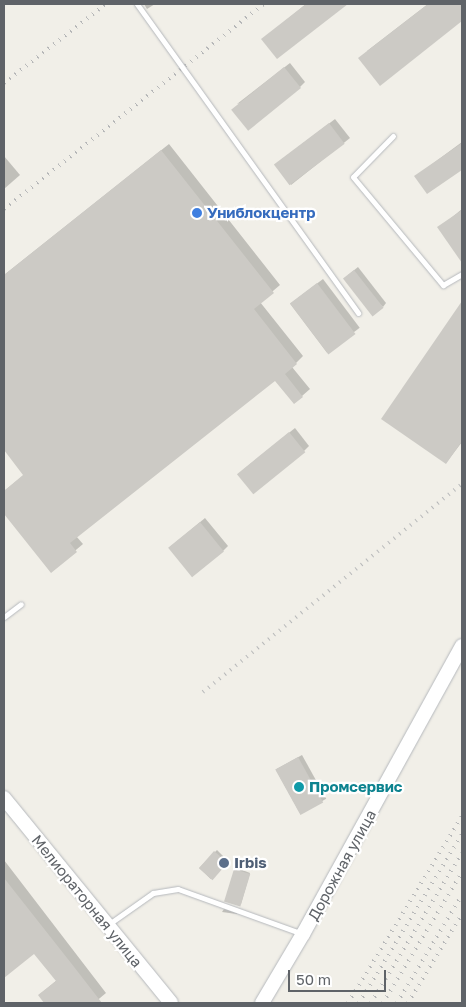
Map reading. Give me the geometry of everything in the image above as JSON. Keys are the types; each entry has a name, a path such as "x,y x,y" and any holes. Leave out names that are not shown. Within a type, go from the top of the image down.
{"street":[{"name":"Дорожная улица","path":"262,1003 303,934 462,646"},
{"name":"Мелиораторная улица","path":"4,798 171,1003"}],"lane":[{"path":"137,4 358,313"},
{"path":"393,136 353,177 443,285 462,274"},
{"path":"4,617 21,604"},
{"path":"107,926 153,893 178,889 303,934"}],"building":[{"path":"306,4 348,4 277,59 261,39"},
{"path":"428,4 462,4 462,21 380,86 358,58"},
{"path":"284,67 301,88 248,131 231,110"},
{"path":"329,123 345,144 290,185 274,165"},
{"path":"462,143 462,170 427,194 414,176"},
{"path":"161,150 274,293 254,309 297,364 285,374 303,397 294,404 275,381 70,543 77,552 51,573 4,514 4,491 23,475 4,450 4,275"},
{"path":"462,210 462,263 437,227"},
{"path":"354,270 384,308 373,316 343,279"},
{"path":"317,283 356,334 328,355 290,303"},
{"path":"462,301 462,441 446,464 381,419"},
{"path":"289,432 305,452 253,494 237,474"},
{"path":"200,522 224,552 192,577 168,548"},
{"name":"Промсервис","path":"298,757 323,802 300,815 275,770"},
{"path":"214,851 228,863 212,880 199,868"},
{"path":"234,869 250,874 240,906 224,902"},
{"path":"4,878 102,1003 44,1003 38,995 56,981 34,954 4,978"}],"railway":[{"path":"4,83 106,4"},
{"path":"4,209 264,4"},
{"path":"203,692 462,484"},
{"path":"348,1003 462,816"},
{"path":"359,1003 462,834"},
{"path":"371,1003 462,853"},
{"path":"383,1003 462,872"},
{"path":"397,1003 462,895"},
{"path":"408,1003 462,914"}],"place":[{"name":"Униблокцентр","path":"197,213"},
{"name":"Промсервис","path":"299,787"},
{"name":"Irbis","path":"224,863"}]}
